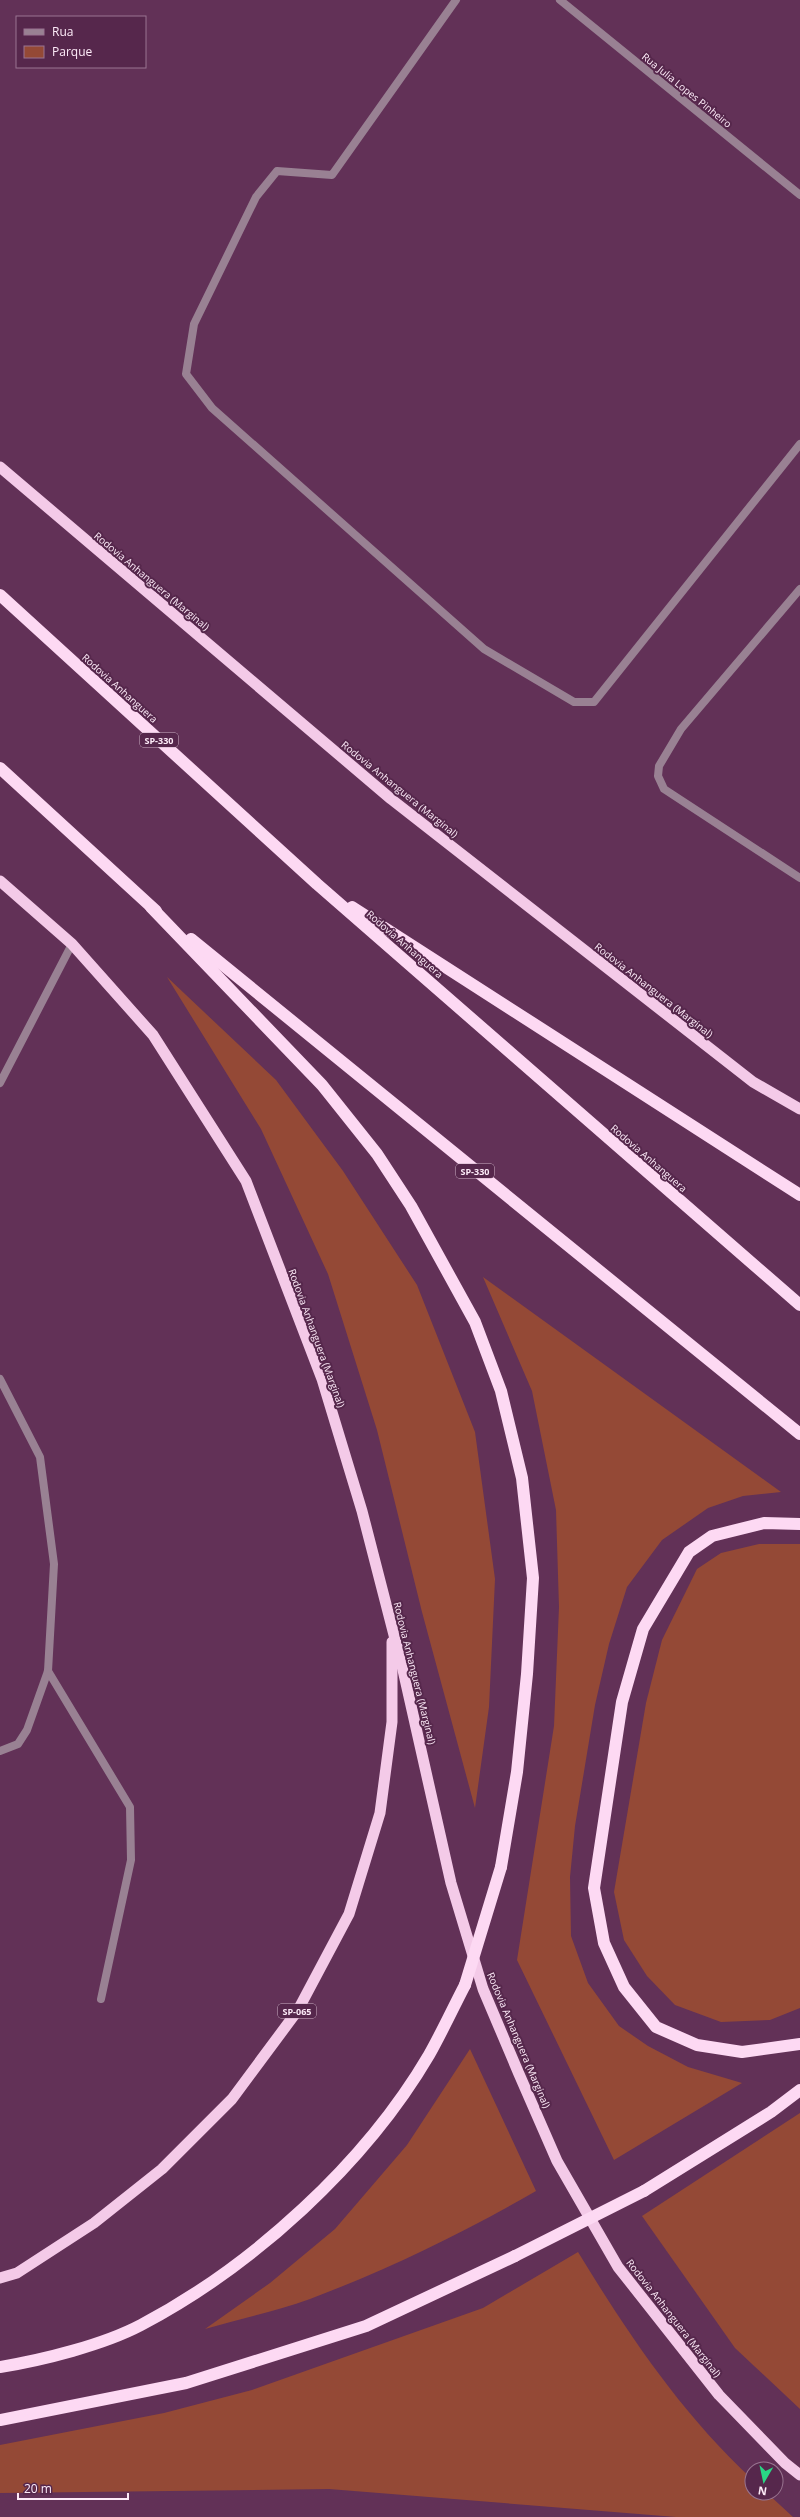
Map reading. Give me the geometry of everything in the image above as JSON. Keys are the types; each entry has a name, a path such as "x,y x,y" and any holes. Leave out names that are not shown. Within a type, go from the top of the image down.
{"highway":[{"name":"Rodovia Anhanguera (Marginal)","path":"0,468 390,799 753,1082 800,1109"},
{"name":"Rodovia Anhanguera","path":"0,595 318,884 800,1305"},
{"name":"SP-330","path":"0,768 151,907 800,1434"},
{"name":"Rodovia Anhanguera (Marginal)","path":"0,881 72,944 153,1035 246,1181 322,1378 362,1511 392,1625 451,1883 483,1989 557,2161 618,2267 719,2395 785,2463 800,2475"},
{"path":"318,884 800,1195"},
{"path":"0,2367 24,2363 88,2345 140,2325 196,2291 268,2241 330,2183 381,2123 428,2055 465,1985 501,1867 517,1772 527,1674 533,1578 522,1478 498,1384 475,1322 411,1206 377,1154 322,1085 151,907"},
{"path":"800,1524 764,1523 712,1536 689,1552 643,1629 622,1702 594,1888 604,1943 624,1987 656,2027 697,2045 742,2052 800,2044"},
{"name":"SP-065","path":"0,2278 17,2273 94,2223 162,2169 232,2099 298,2010 349,1914 380,1813 392,1722 392,1625"},
{"path":"0,2420 186,2383 358,2328 515,2256 644,2191 771,2112 800,2090"}],"street":[{"path":"456,0 332,175 277,171 256,197 194,324 186,374 212,408 484,649 574,702 594,702 800,444"},
{"name":"Rua Julia Lopes Pinheiro","path":"560,0 800,195"},
{"path":"800,589 681,729 659,766 658,776 664,789 800,878"},
{"path":"0,1083 72,944"},
{"path":"0,1379 40,1457 54,1564 48,1671 27,1730 18,1744 0,1751"},
{"path":"48,1671 130,1806 131,1860 101,1999"}],"green space":[{"path":"167,977 276,1080 343,1171 417,1285 475,1432 495,1579 489,1707 475,1808 422,1612 377,1430 328,1274 261,1129"},
{"path":"483,1277 781,1492 743,1496 708,1508 662,1540 627,1587 609,1644 595,1705 575,1826 570,1877 571,1936 588,1983 619,2026 648,2046 688,2067 742,2083 614,2160 517,1960 554,1726 559,1607 556,1510 532,1391"},
{"path":"759,1544 800,1544 800,2008 770,2020 721,2022 675,2005 647,1976 624,1940 614,1892 646,1703 662,1640 697,1569 721,1553"},
{"path":"470,2049 536,2191 453,2236 397,2263 310,2299 205,2329 270,2283 335,2229 407,2145"},
{"path":"800,2113 800,2409 735,2348 642,2216"},
{"path":"578,2252 616,2313 657,2372 702,2427 744,2471 744,2501 776,2501 793,2517 676,2517 329,2489 0,2493 0,2445 164,2413 252,2390 483,2308"}]}
